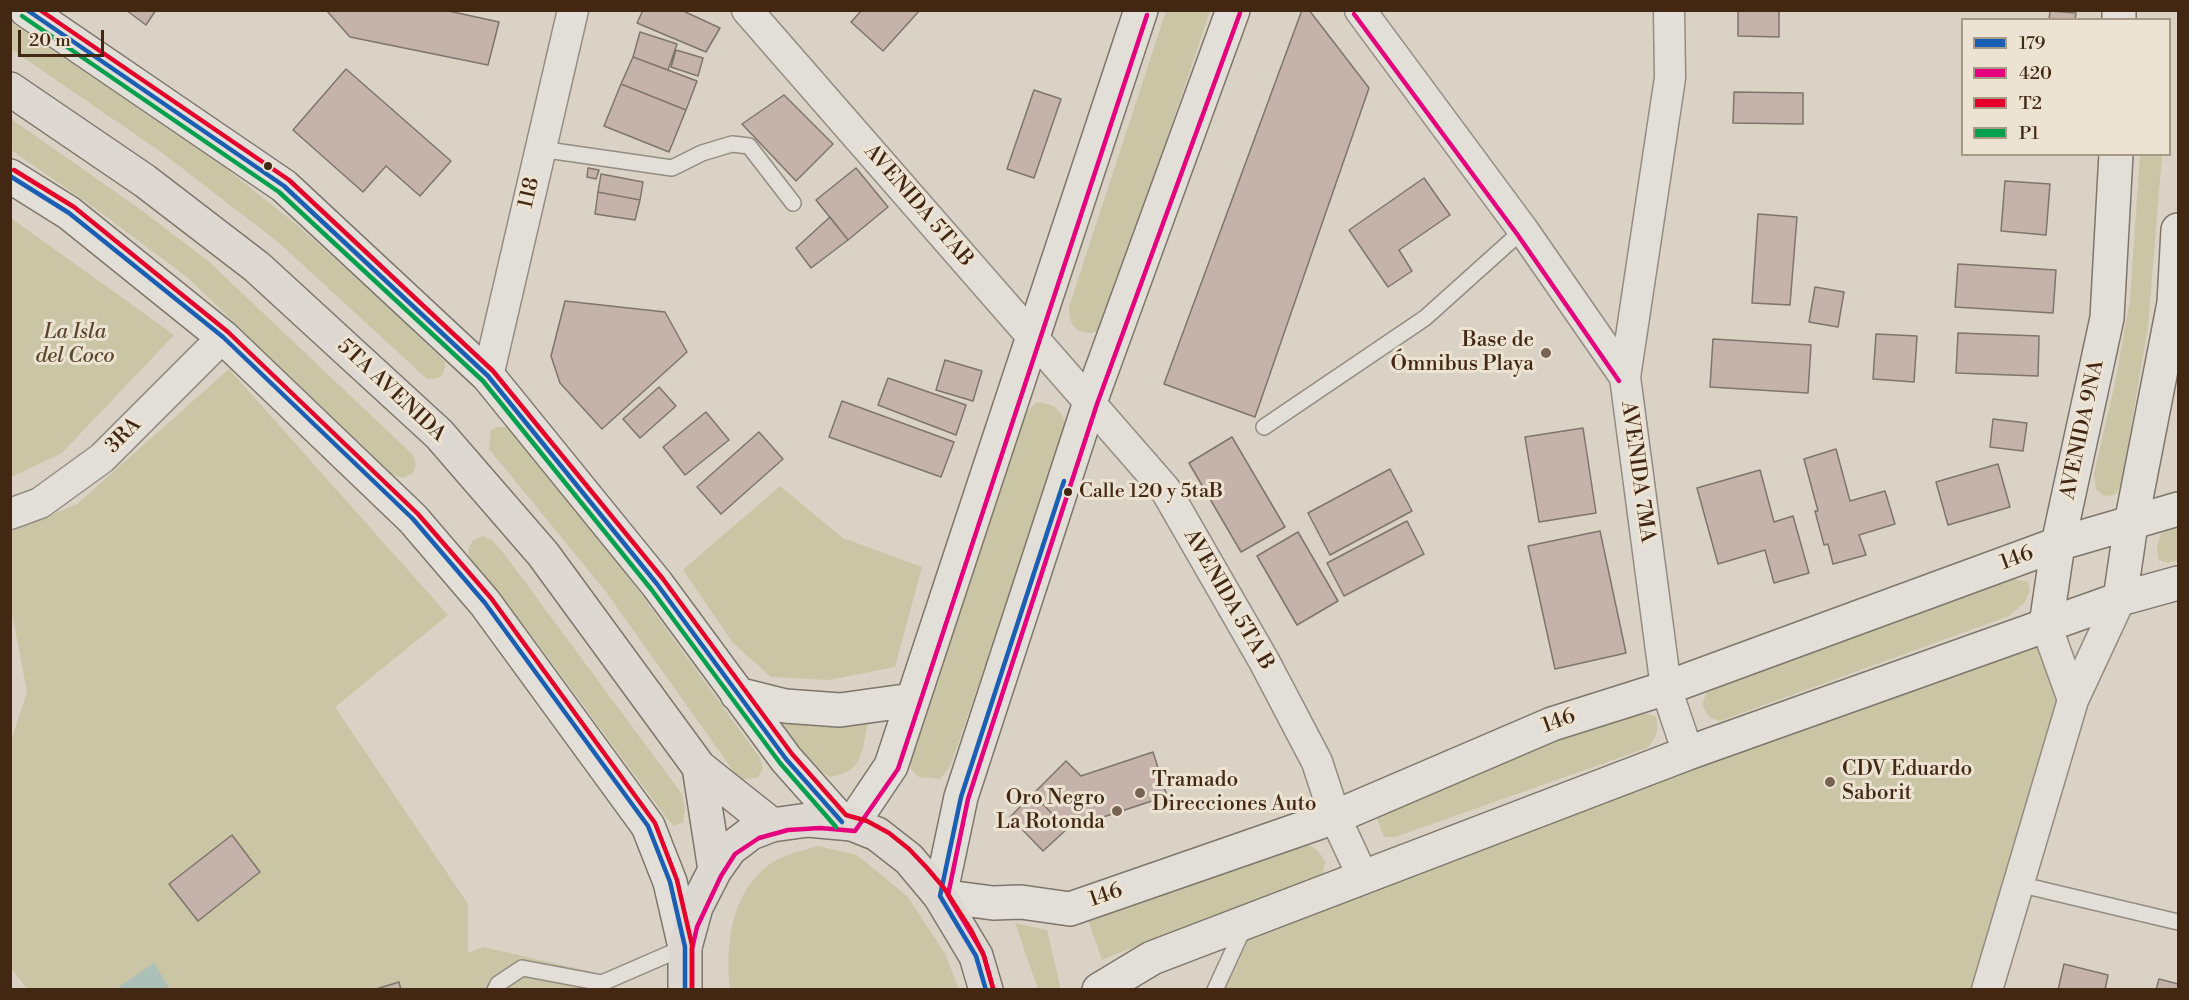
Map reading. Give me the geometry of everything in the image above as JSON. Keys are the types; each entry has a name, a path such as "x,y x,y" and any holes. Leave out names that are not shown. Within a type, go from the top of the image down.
{"highway":[{"name":"5TA AVENIDA","path":"10,89 145,181 257,267 439,434 543,554 699,766 772,825"},
{"name":"5TA AVENIDA","path":"699,766 715,870"},
{"path":"685,990 685,947 696,907 715,870 730,849 751,833 772,825 808,820 847,823 877,834 909,859 940,896 976,956 986,990"}],"main road":[{"path":"26,10 284,186 488,376 657,584 786,759 847,823 891,766 1141,10"},
{"path":"940,896 961,797 1090,402 1233,10"},
{"name":"AVENIDA 9NA","path":"2046,625 2058,544 2107,318 2116,156"},
{"path":"10,176 69,213 223,337 413,519 485,603 648,826 670,882 685,947"},
{"path":"2120,599 2131,524 2174,303 2178,230"},
{"name":"146","path":"940,896 993,903 1021,902 1070,909 1335,817 1552,724 1666,688 2058,544 2178,509"},
{"path":"1099,990 1152,958 1688,753 2120,599 2178,583"},
{"path":"736,694 785,706 840,710 912,700"}],"street":[{"name":"118","path":"488,376 573,10"},
{"name":"AVENIDA 5TAB","path":"747,10 1090,402"},
{"path":"1360,10 1523,230 1625,377"},
{"name":"AVENIDA 7MA","path":"1669,10 1670,78 1625,377 1666,688 1688,753"},
{"name":"3RA","path":"10,514 40,503 102,458 223,337"},
{"name":"AVENIDA 5TA B","path":"1090,402 1165,489 1264,661 1317,762 1335,817 1363,878"},
{"path":"1987,990 2073,700 2120,599"},
{"name":"AVENIDA 9NA","path":"2046,625 2073,700"}],"lane":[{"path":"540,149 672,168 702,153 732,144 749,146 793,203"},
{"path":"1264,427 1425,318 1523,230"},
{"path":"2018,884 2178,922"},
{"path":"1215,990 1245,923"},
{"path":"495,990 498,984 522,968 602,983 685,947"}],"green space":[{"path":"1166,11 1210,11 1102,331 1082,332 1071,322 1069,307"},
{"path":"11,22 222,165 297,225 445,362 441,376 427,379 278,242 161,152 11,49"},
{"path":"10,118 137,207 207,260 413,455 416,465 412,474 403,478 392,474 187,277 96,209 11,150"},
{"path":"2140,156 2162,156 2148,327 2121,486 2115,495 2104,496 2096,489 2094,473 2114,388 2130,300"},
{"name":"La Isla del Coco","path":"11,218 174,335 62,453 11,477"},
{"path":"229,369 448,615 335,707 468,904 468,953 483,947 597,973 593,989 28,990 11,968 11,741 27,692 11,608 11,532 77,504"},
{"path":"1037,402 1050,405 1058,410 1067,429 950,767 940,779 919,777 911,769 909,757 1027,411"},
{"path":"508,427 603,542 760,758 763,769 757,778 743,779 734,772 607,593 489,449 491,430"},
{"path":"780,486 843,538 922,567 895,667 829,680 771,677 733,643 683,570"},
{"path":"2178,525 2178,560 2168,563 2158,560 2157,546 2161,534"},
{"path":"483,536 492,540 508,559 682,794 685,810 683,822 674,826 665,816 535,640 468,555 473,540"},
{"path":"2011,579 2028,581 2030,591 2024,603 2009,616 1720,721 1710,718 1702,705 1708,689"},
{"name":"CDV Eduardo Saborit","path":"2046,625 2073,700 1987,989 1215,990 1245,923"},
{"path":"1650,714 1656,717 1657,730 1647,748 1395,837 1384,837 1377,819 1376,806 1394,793 1636,715"},
{"path":"779,718 868,722 860,758 850,770 830,777 809,764"},
{"path":"1308,844 1318,851 1325,862 1323,873 1313,883 1102,960 1088,919"},
{"path":"818,846 857,855 908,897 945,954 959,989 730,989 730,937 739,904 747,889 770,864 793,853"},
{"path":"1015,923 1047,930 1060,986 1058,989 1038,989"}],"water":[{"path":"154,963 170,989 116,989"}],"building":[{"path":"126,10 156,10 146,25"},
{"path":"326,10 444,10 499,22 488,65 350,37"},
{"path":"643,10 681,10 720,28 706,52 637,23"},
{"path":"862,10 920,10 883,51 851,22"},
{"path":"1302,10 1309,10 1369,88 1255,417 1164,384"},
{"path":"1738,10 1779,10 1779,37 1738,36"},
{"path":"2050,11 2076,13 2075,18 2049,18"},
{"path":"640,32 677,44 668,70 633,57"},
{"path":"676,50 703,58 698,76 671,67"},
{"path":"633,57 697,81 686,110 621,84"},
{"path":"346,69 451,161 420,196 386,166 363,192 293,130"},
{"path":"621,84 686,110 669,152 604,126"},
{"path":"1034,90 1061,99 1034,178 1007,169"},
{"path":"1734,92 1803,93 1803,124 1733,123"},
{"path":"784,95 833,144 796,181 742,124"},
{"path":"588,168 599,170 596,179 587,177"},
{"path":"856,168 888,207 848,240 816,200"},
{"path":"601,174 643,182 640,200 598,192"},
{"path":"1424,178 1450,215 1399,250 1412,271 1388,287 1349,230"},
{"path":"2005,181 2050,184 2046,235 2001,231"},
{"path":"598,192 640,200 635,220 595,214"},
{"path":"1758,214 1797,217 1790,305 1752,303"},
{"path":"830,217 848,240 811,268 796,248"},
{"path":"1958,264 2056,270 2053,313 1955,307"},
{"path":"1815,287 1844,292 1838,327 1809,322"},
{"path":"565,301 665,312 687,352 602,429 560,383 551,356"},
{"path":"1958,333 2039,336 2038,376 1956,373"},
{"path":"1876,334 1917,336 1914,382 1873,379"},
{"path":"1713,339 1811,345 1808,393 1710,387"},
{"path":"945,360 982,371 973,401 936,390"},
{"path":"888,378 966,405 956,435 878,405"},
{"path":"659,387 676,406 640,438 623,419"},
{"path":"842,401 954,442 941,477 829,437"},
{"path":"706,412 729,440 685,475 663,447"},
{"path":"1993,419 2027,423 2023,451 1990,447"},
{"path":"1583,428 1596,513 1539,522 1525,437"},
{"path":"759,432 783,459 721,514 697,487"},
{"path":"1232,437 1285,527 1241,552 1189,463"},
{"path":"1836,449 1850,501 1885,491 1895,524 1859,535 1866,555 1833,564 1828,544 1824,545 1815,511 1818,511 1804,459"},
{"path":"1998,464 2010,507 1948,525 1936,482"},
{"path":"1390,469 1412,511 1330,555 1308,513"},
{"path":"1760,470 1774,522 1793,516 1809,573 1774,583 1765,550 1718,564 1697,488"},
{"path":"1407,521 1424,554 1344,596 1327,563"},
{"path":"1600,531 1626,653 1555,669 1528,546"},
{"path":"1298,532 1338,601 1297,625 1257,556"},
{"path":"1153,752 1167,796 1067,829 1033,794 1066,761 1081,776"},
{"path":"1033,794 1067,829 1043,851 1010,817"},
{"path":"232,835 260,872 198,921 169,884"},
{"path":"2064,964 2108,975 2105,990 2058,990"},
{"path":"2159,979 2178,984 2178,990 2156,990"},
{"path":"399,982 401,990 373,990"}],"transit line":[{"name":"179","path":"27,10 284,186 488,376 657,584 786,759 842,822"},
{"name":"T2","path":"40,10 289,180 493,371 663,579 792,754 846,815 867,821 889,833 909,849 944,888 971,930 984,956 993,988"},
{"name":"420","path":"993,988 983,953 948,895 968,799 1097,404 1240,13"},
{"name":"420","path":"1354,14 1517,234 1619,381"},
{"name":"420","path":"692,990 692,949 697,927 721,876 735,854 759,838 788,830 820,828 855,831 898,769 1147,15"},
{"name":"P1","path":"22,16 279,192 483,381 651,589 780,763 836,827"},
{"name":"T2","path":"14,170 74,207 228,332 418,514 491,598 655,823 677,880 692,945 692,990"},
{"name":"179","path":"10,176 69,213 223,337 413,519 485,603 648,826 670,882 685,947 685,990"},
{"name":"179","path":"986,990 976,956 940,896 961,797 1064,481"}],"place":[{"name":"Base de Ómnibus Playa","path":"1546,353"},
{"name":"Calle 120 y 5taB","path":"1068,492"},
{"name":"CDV Eduardo Saborit","path":"1830,782"},
{"name":"Tramado Direcciones Auto","path":"1140,793"},
{"name":"Oro Negro La Rotonda","path":"1117,811"}]}
